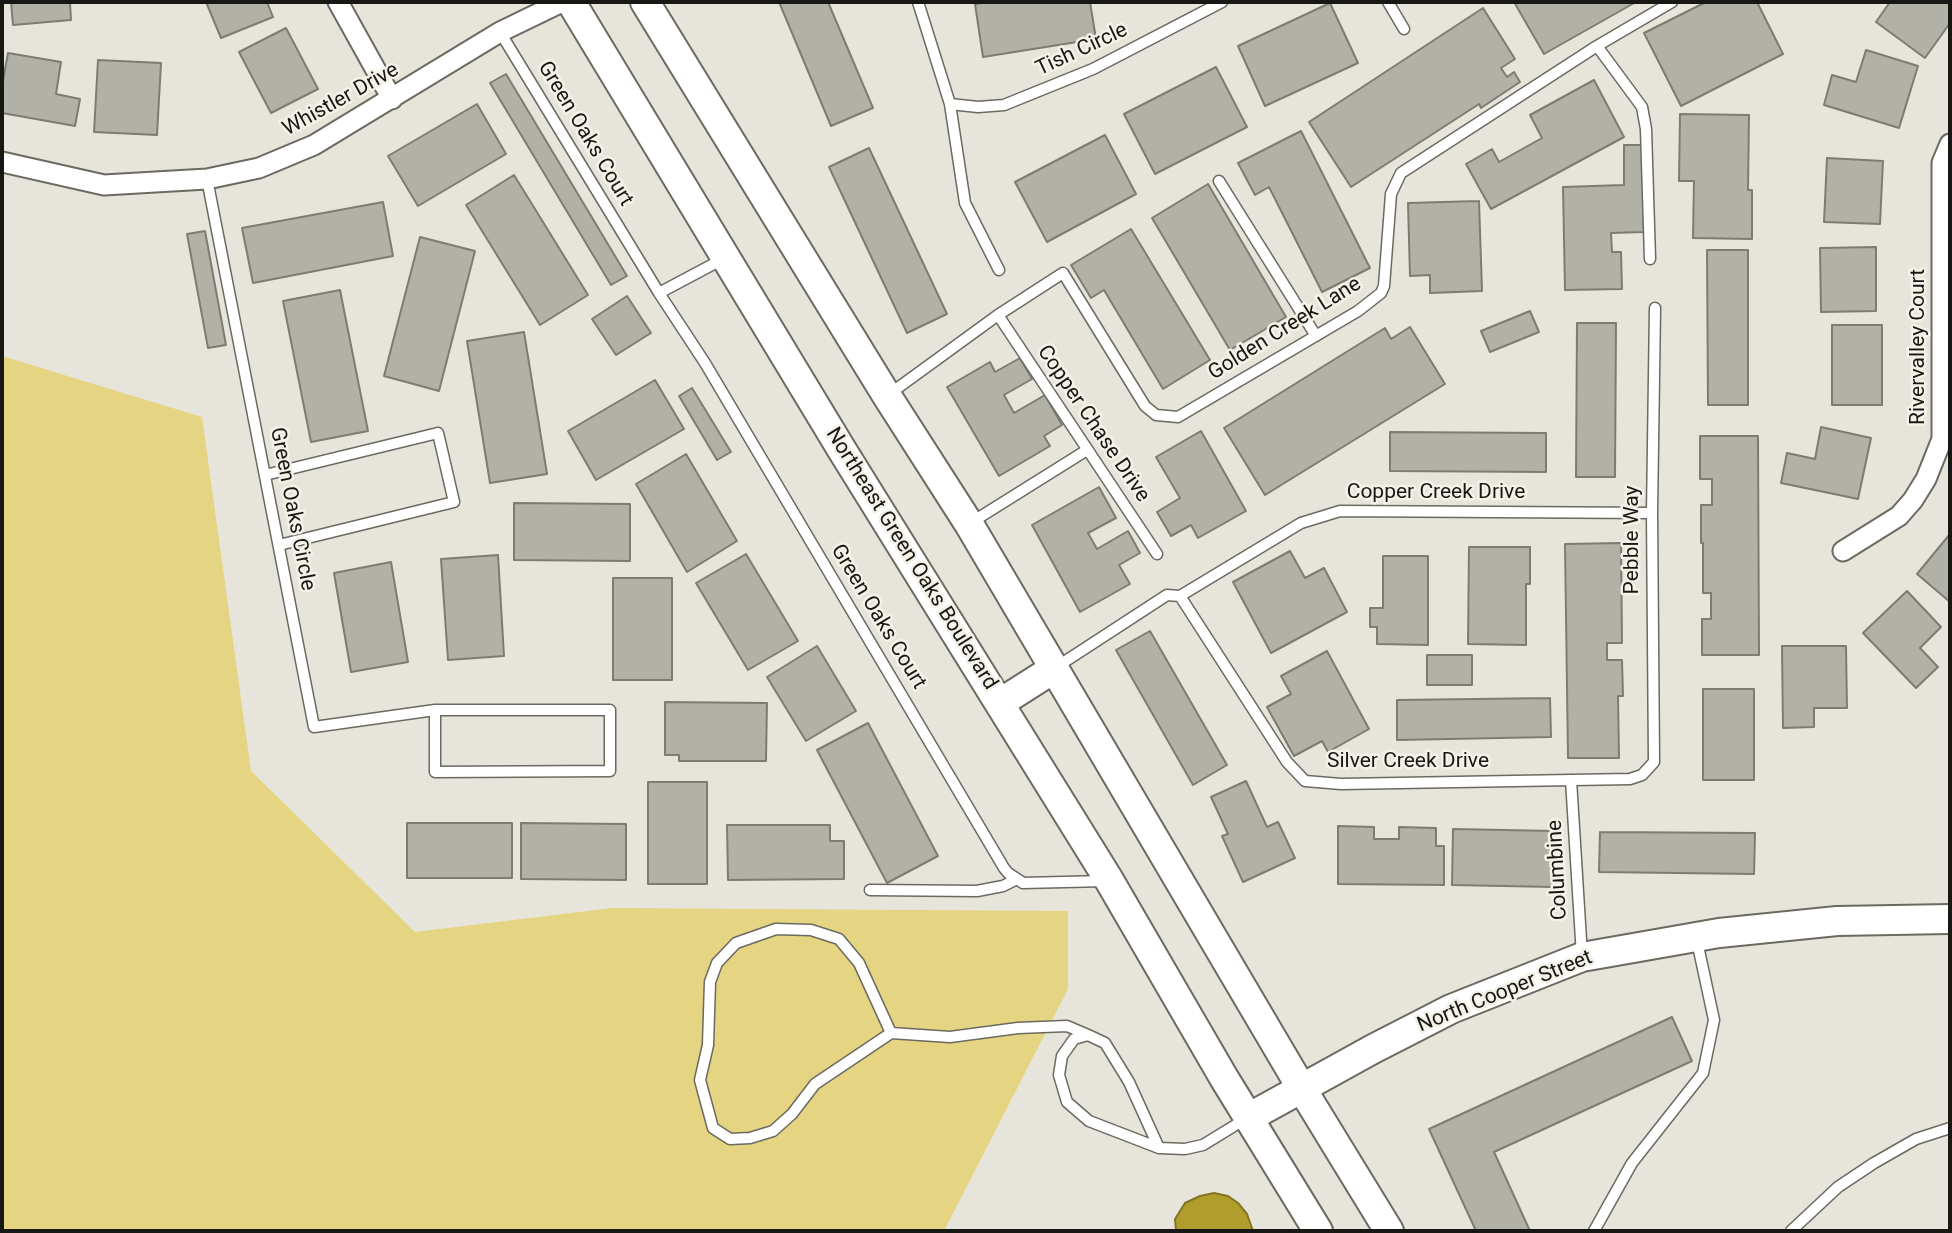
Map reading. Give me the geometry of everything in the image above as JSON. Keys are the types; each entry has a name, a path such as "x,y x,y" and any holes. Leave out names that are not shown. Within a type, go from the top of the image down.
{"main road":[{"name":"Northeast Green Oaks Boulevard","path":"571,2 842,450 1109,880 1248,1118 1318,1231"},
{"path":"645,2 887,396 969,524 1302,1089 1389,1231"},
{"path":"1000,704 1055,668"},
{"name":"North Cooper Street","path":"1248,1118 1451,1009 1582,957 1718,933 1837,921 1950,919"}],"street":[{"path":"338,2 393,99"},
{"name":"Whistler Drive","path":"2,162 104,186 207,179 259,168 314,145 500,32 562,2"},
{"name":"Rivervalley Court","path":"1843,551 1899,516 1926,479 1942,439 1942,163 1950,144"}],"lane":[{"path":"918,2 950,104 965,203 999,270"},
{"name":"Tish Circle","path":"950,104 978,107 1004,105 1093,69 1222,2"},
{"path":"1388,2 1404,29"},
{"name":"Golden Creek Lane","path":"887,396 998,315 1063,273 1145,405 1156,415 1178,417 1358,311 1381,293 1384,286 1391,194 1401,173 1597,46 1672,2"},
{"name":"Green Oaks Court","path":"500,32 659,293 705,363 1004,868 1017,879"},
{"path":"1597,46 1642,107 1646,129 1650,259"},
{"name":"Green Oaks Circle","path":"207,179 314,727 435,710"},
{"path":"1219,181 1316,335"},
{"path":"659,293 726,257"},
{"name":"Pebble Way","path":"1647,770 1654,762 1652,513 1655,308"},
{"name":"Copper Chase Drive","path":"998,315 1157,554"},
{"path":"265,475 438,433 454,502 279,545"},
{"path":"969,524 1087,450"},
{"name":"Copper Creek Drive","path":"1055,668 1167,595 1180,596 1301,523 1340,511 1652,513"},
{"name":"Silver Creek Drive","path":"1180,596 1287,762 1305,781 1341,784 1630,779 1647,770"},
{"path":"610,709 610,771 435,772 435,710 610,709"},
{"name":"Columbine","path":"1572,780 1582,957"},
{"path":"870,890 976,891 1003,886 1017,879 1023,883 1109,880"},
{"path":"891,1033 859,963 839,939 811,930 776,929 736,943 717,963 710,982 708,1045 701,1080 713,1128 730,1139 750,1138 773,1130 792,1114 815,1084 891,1033 950,1037 1018,1028 1068,1026 1105,1043 1129,1082 1159,1148"},
{"path":"1594,1231 1632,1163 1703,1073 1714,1020 1696,937"},
{"path":"1088,1035 1074,1039 1062,1056 1059,1075 1068,1102 1088,1121 1159,1148 1185,1149 1203,1145 1248,1118"},
{"path":"1791,1231 1838,1187 1874,1163 1916,1139 1950,1128"}],"shaded area":[{"path":"2,356 202,417 251,771 415,932 612,908 1068,911 1068,989 944,1231 2,1231"},
{"path":"1214,1193 1228,1196 1238,1203 1247,1214 1253,1231 1176,1231 1175,1219 1185,1203"}],"building":[{"path":"11,2 70,2 71,20 13,25"},
{"path":"206,2 267,2 273,17 221,38"},
{"path":"779,2 828,2 873,108 831,126"},
{"path":"1090,2 1096,39 983,57 975,4"},
{"path":"1514,2 1636,2 1544,54"},
{"path":"1706,2 1757,2 1783,54 1681,106 1644,33"},
{"path":"1890,2 1950,2 1950,23 1925,58 1876,22"},
{"path":"1330,3 1358,63 1265,106 1238,46"},
{"path":"1483,8 1515,59 1501,68 1507,77 1514,72 1520,82 1481,108 1479,104 1351,187 1309,122"},
{"path":"286,28 318,89 271,113 239,52"},
{"path":"1866,50 1918,66 1899,128 1824,105 1832,75 1856,82"},
{"path":"8,53 61,62 56,94 80,99 75,126 2,113 2,86"},
{"path":"98,60 161,63 157,135 94,132"},
{"path":"1216,67 1247,127 1155,174 1124,114"},
{"path":"506,74 627,276 611,285 490,83"},
{"path":"1594,80 1624,137 1491,209 1466,164 1492,149 1499,162 1542,138 1530,115"},
{"path":"477,104 506,154 418,206 388,156"},
{"path":"1680,114 1749,115 1748,190 1752,190 1752,239 1693,238 1694,181 1679,181"},
{"path":"1301,131 1370,268 1322,292 1269,187 1255,195 1238,163"},
{"path":"1105,135 1136,194 1047,242 1015,182"},
{"path":"1624,145 1642,145 1644,232 1611,233 1612,252 1621,252 1622,289 1565,290 1563,187 1624,185"},
{"path":"869,148 947,314 907,333 829,167"},
{"path":"1827,158 1883,161 1880,224 1824,222"},
{"path":"514,175 588,295 540,325 466,205"},
{"path":"1208,184 1286,317 1230,350 1152,218"},
{"path":"1479,201 1482,291 1430,293 1430,275 1410,276 1408,203"},
{"path":"383,202 393,256 253,283 242,228"},
{"path":"1131,229 1210,360 1163,389 1104,290 1091,298 1071,265"},
{"path":"205,231 226,345 208,348 187,234"},
{"path":"420,237 475,251 439,391 384,376"},
{"path":"1876,247 1876,311 1821,312 1820,248"},
{"path":"1707,250 1748,250 1748,405 1708,405"},
{"path":"340,290 368,431 311,442 283,301"},
{"path":"627,296 651,333 616,355 592,319"},
{"path":"1530,311 1539,332 1490,352 1481,331"},
{"path":"1577,323 1616,323 1615,477 1576,477"},
{"path":"1832,325 1882,325 1882,405 1832,405"},
{"path":"1410,327 1445,384 1265,495 1224,428 1385,328 1391,339"},
{"path":"524,332 547,474 490,483 467,341"},
{"path":"1020,358 1032,379 1004,395 1014,413 1045,395 1062,425 1044,436 1050,446 999,476 947,387 990,362 995,372"},
{"path":"655,380 684,429 596,480 568,431"},
{"path":"692,388 731,452 717,460 679,396"},
{"path":"1821,427 1871,438 1858,499 1781,483 1787,453 1815,459"},
{"path":"1201,431 1246,511 1198,538 1191,525 1171,536 1157,512 1180,498 1156,457"},
{"path":"1390,432 1546,433 1546,472 1390,471"},
{"path":"1700,436 1758,436 1759,655 1702,655 1702,619 1711,619 1711,593 1703,593 1701,505 1712,505 1712,479 1700,479"},
{"path":"686,454 737,541 687,572 636,484"},
{"path":"1099,487 1116,518 1088,533 1097,549 1128,531 1140,553 1119,565 1130,584 1080,612 1032,525"},
{"path":"514,503 630,504 630,561 514,560"},
{"path":"1950,534 1950,602 1917,574"},
{"path":"1621,543 1622,643 1607,643 1607,660 1622,660 1623,696 1618,696 1619,758 1568,758 1565,544"},
{"path":"1469,547 1530,547 1530,584 1526,584 1526,645 1468,644"},
{"path":"1290,551 1305,578 1324,568 1347,612 1271,653 1233,582"},
{"path":"746,554 798,641 748,670 696,583"},
{"path":"498,555 504,656 448,660 441,559"},
{"path":"1383,556 1428,556 1428,645 1377,644 1377,627 1370,627 1370,608 1383,608"},
{"path":"391,562 408,662 351,672 334,573"},
{"path":"613,578 672,578 672,680 613,680"},
{"path":"1907,591 1941,627 1920,648 1938,667 1916,688 1863,633"},
{"path":"1150,631 1227,765 1193,785 1116,650"},
{"path":"817,646 856,711 806,741 767,677"},
{"path":"1782,646 1846,646 1847,708 1814,708 1814,727 1783,728"},
{"path":"1327,651 1369,729 1328,752 1322,741 1294,756 1267,707 1291,694 1281,676"},
{"path":"1427,655 1472,655 1472,685 1427,685"},
{"path":"1703,689 1754,689 1754,780 1703,780"},
{"path":"1550,698 1551,737 1397,740 1397,700"},
{"path":"665,702 767,703 766,761 679,761 679,755 665,755"},
{"path":"868,723 938,856 887,883 817,750"},
{"path":"1246,781 1267,827 1278,822 1295,858 1243,882 1222,836 1228,834 1211,797"},
{"path":"648,782 707,782 707,884 648,884"},
{"path":"407,823 512,823 512,878 407,878"},
{"path":"521,823 626,824 626,880 521,879"},
{"path":"727,825 830,825 830,841 844,841 844,879 728,880"},
{"path":"1338,826 1374,827 1374,839 1399,839 1399,827 1436,828 1436,846 1444,846 1444,885 1338,884"},
{"path":"1453,829 1554,831 1553,887 1452,885"},
{"path":"1600,832 1755,833 1754,874 1599,872"},
{"path":"1672,1017 1692,1061 1494,1152 1530,1231 1476,1231 1429,1129"}]}
